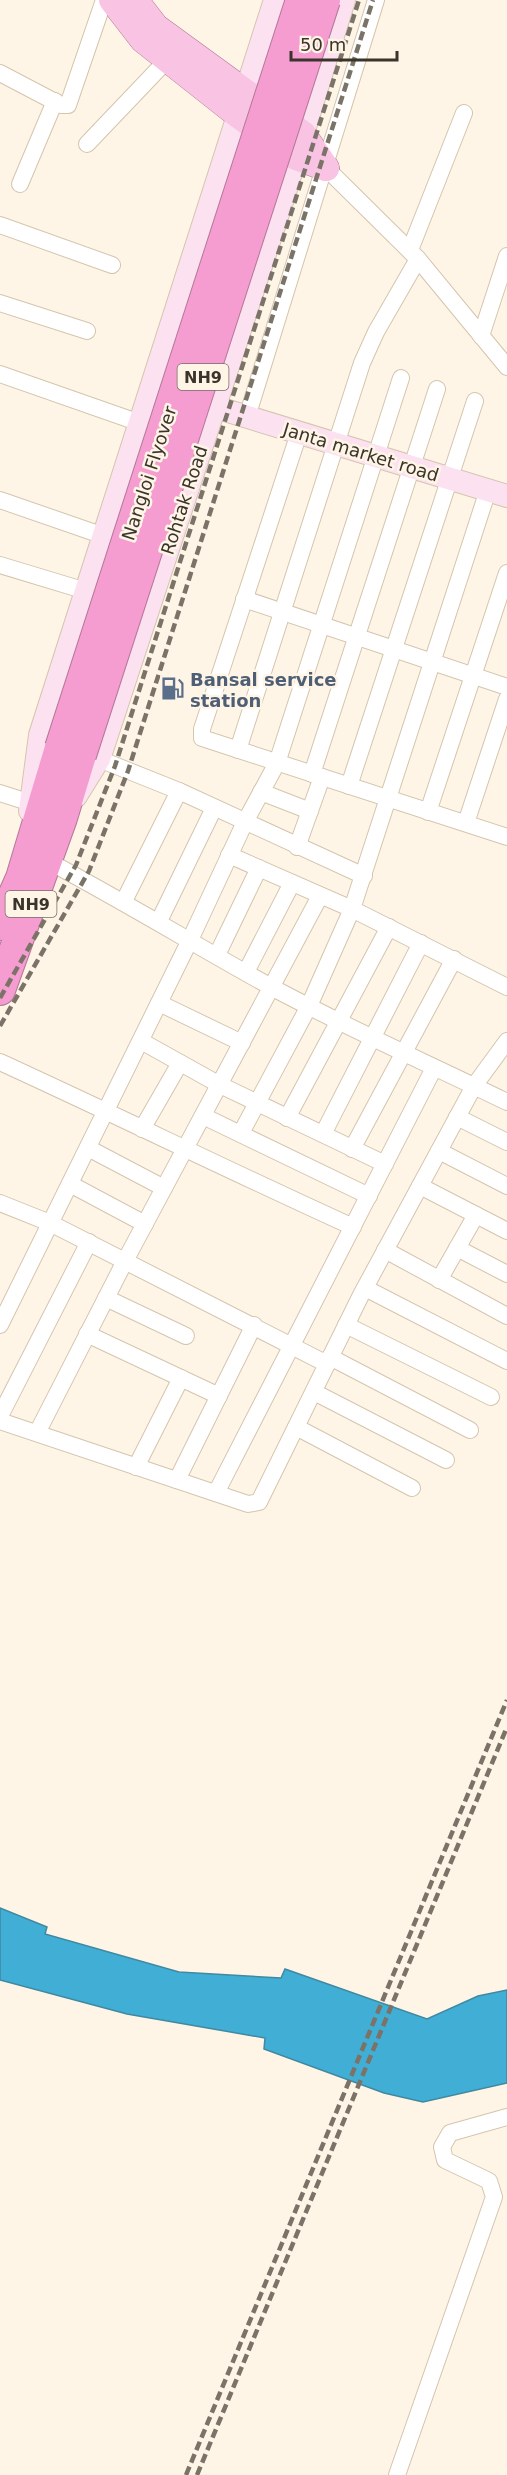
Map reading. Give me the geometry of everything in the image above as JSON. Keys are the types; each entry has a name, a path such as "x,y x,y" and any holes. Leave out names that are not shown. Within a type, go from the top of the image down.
{"highway":[{"name":"Nangloi Flyover","path":"46,860 62,818 301,0"},
{"name":"Nangloi Flyover","path":"21,878 80,754 325,0"},
{"name":"NH9","path":"0,990 46,860"},
{"name":"NH9","path":"0,925 21,878"}],"main road":[{"path":"112,0 143,40 168,59 242,104 326,168"},
{"path":"135,0 156,27 242,104"}],"street":[{"path":"0,73 55,101 68,105 105,0"},
{"path":"21,878 40,735 275,0"},
{"name":"Rohtak Road","path":"80,754 215,407 300,146 344,0"},
{"path":"247,417 326,168 376,0"},
{"path":"87,144 168,59"},
{"path":"20,184 55,101"},
{"path":"238,750 367,350 414,255 464,113"},
{"path":"326,168 414,255 507,366"},
{"path":"0,225 112,265"},
{"path":"481,336 507,256"},
{"path":"0,303 87,331"},
{"path":"0,375 140,423"},
{"path":"0,1325 190,940 244,822 277,763 400,378"},
{"path":"297,847 310,811 317,776 357,637 437,389"},
{"path":"350,786 475,401"},
{"name":"Janta market road","path":"215,407 498,493"},
{"path":"299,433 201,734 202,738 504,836 507,818"},
{"path":"241,1133 309,1006 352,909 433,663 498,493"},
{"path":"0,500 104,536"},
{"path":"0,565 86,591"},
{"path":"429,812 507,573"},
{"path":"244,599 507,687"},
{"path":"466,824 507,699"},
{"path":"80,754 179,791 364,876"},
{"path":"124,901 179,791"},
{"path":"261,792 310,811"},
{"path":"0,793 31,803"},
{"path":"159,921 214,808"},
{"path":"230,855 352,909 507,987"},
{"path":"46,860 124,901 272,987 371,1039 507,1102"},
{"path":"217,955 260,868"},
{"path":"246,972 292,883"},
{"path":"37,1433 125,1261 320,896"},
{"path":"288,1118 388,927"},
{"path":"323,1134 421,943"},
{"path":"352,1149 454,959"},
{"path":"159,1003 242,1044"},
{"path":"141,1041 220,1085 385,1164"},
{"path":"0,1420 248,1504 259,1502 346,1325 438,1151 474,1086 507,1041"},
{"path":"0,1062 106,1110 184,1150 353,1227"},
{"path":"142,1129 180,1063"},
{"path":"216,1493 434,1068"},
{"path":"203,1116 369,1196"},
{"path":"457,1117 507,1142"},
{"path":"88,1148 165,1188"},
{"path":"438,1151 507,1186"},
{"path":"70,1184 145,1224"},
{"path":"420,1186 507,1231"},
{"path":"0,1203 50,1223 292,1345 470,1430"},
{"path":"439,1280 476,1215"},
{"path":"0,1416 89,1242"},
{"path":"458,1248 507,1274"},
{"path":"385,1250 507,1316"},
{"path":"365,1288 507,1361"},
{"path":"106,1298 186,1336"},
{"path":"177,1480 254,1325"},
{"path":"346,1325 491,1397"},
{"path":"87,1335 219,1396"},
{"path":"136,1467 180,1378"},
{"path":"314,1392 446,1460"},
{"path":"296,1427 412,1488"},
{"path":"397,2475 494,2197 489,2181 445,2160 442,2147 450,2133 507,2117"}],"water":[{"path":"0,1908 47,1927 45,1934 179,1972 281,1978 285,1969 427,2019 478,1996 507,1990 507,2083 423,2102 384,2093 264,2049 265,2038 127,2014 0,1980"}],"railway":[{"path":"0,998 76,865 115,766 359,0"},
{"path":"0,1026 89,871 128,771 373,0"},
{"path":"186,2475 507,1700"},
{"path":"197,2475 507,1727"}],"place":[{"name":"Bansal service station","path":"172,689"}]}
